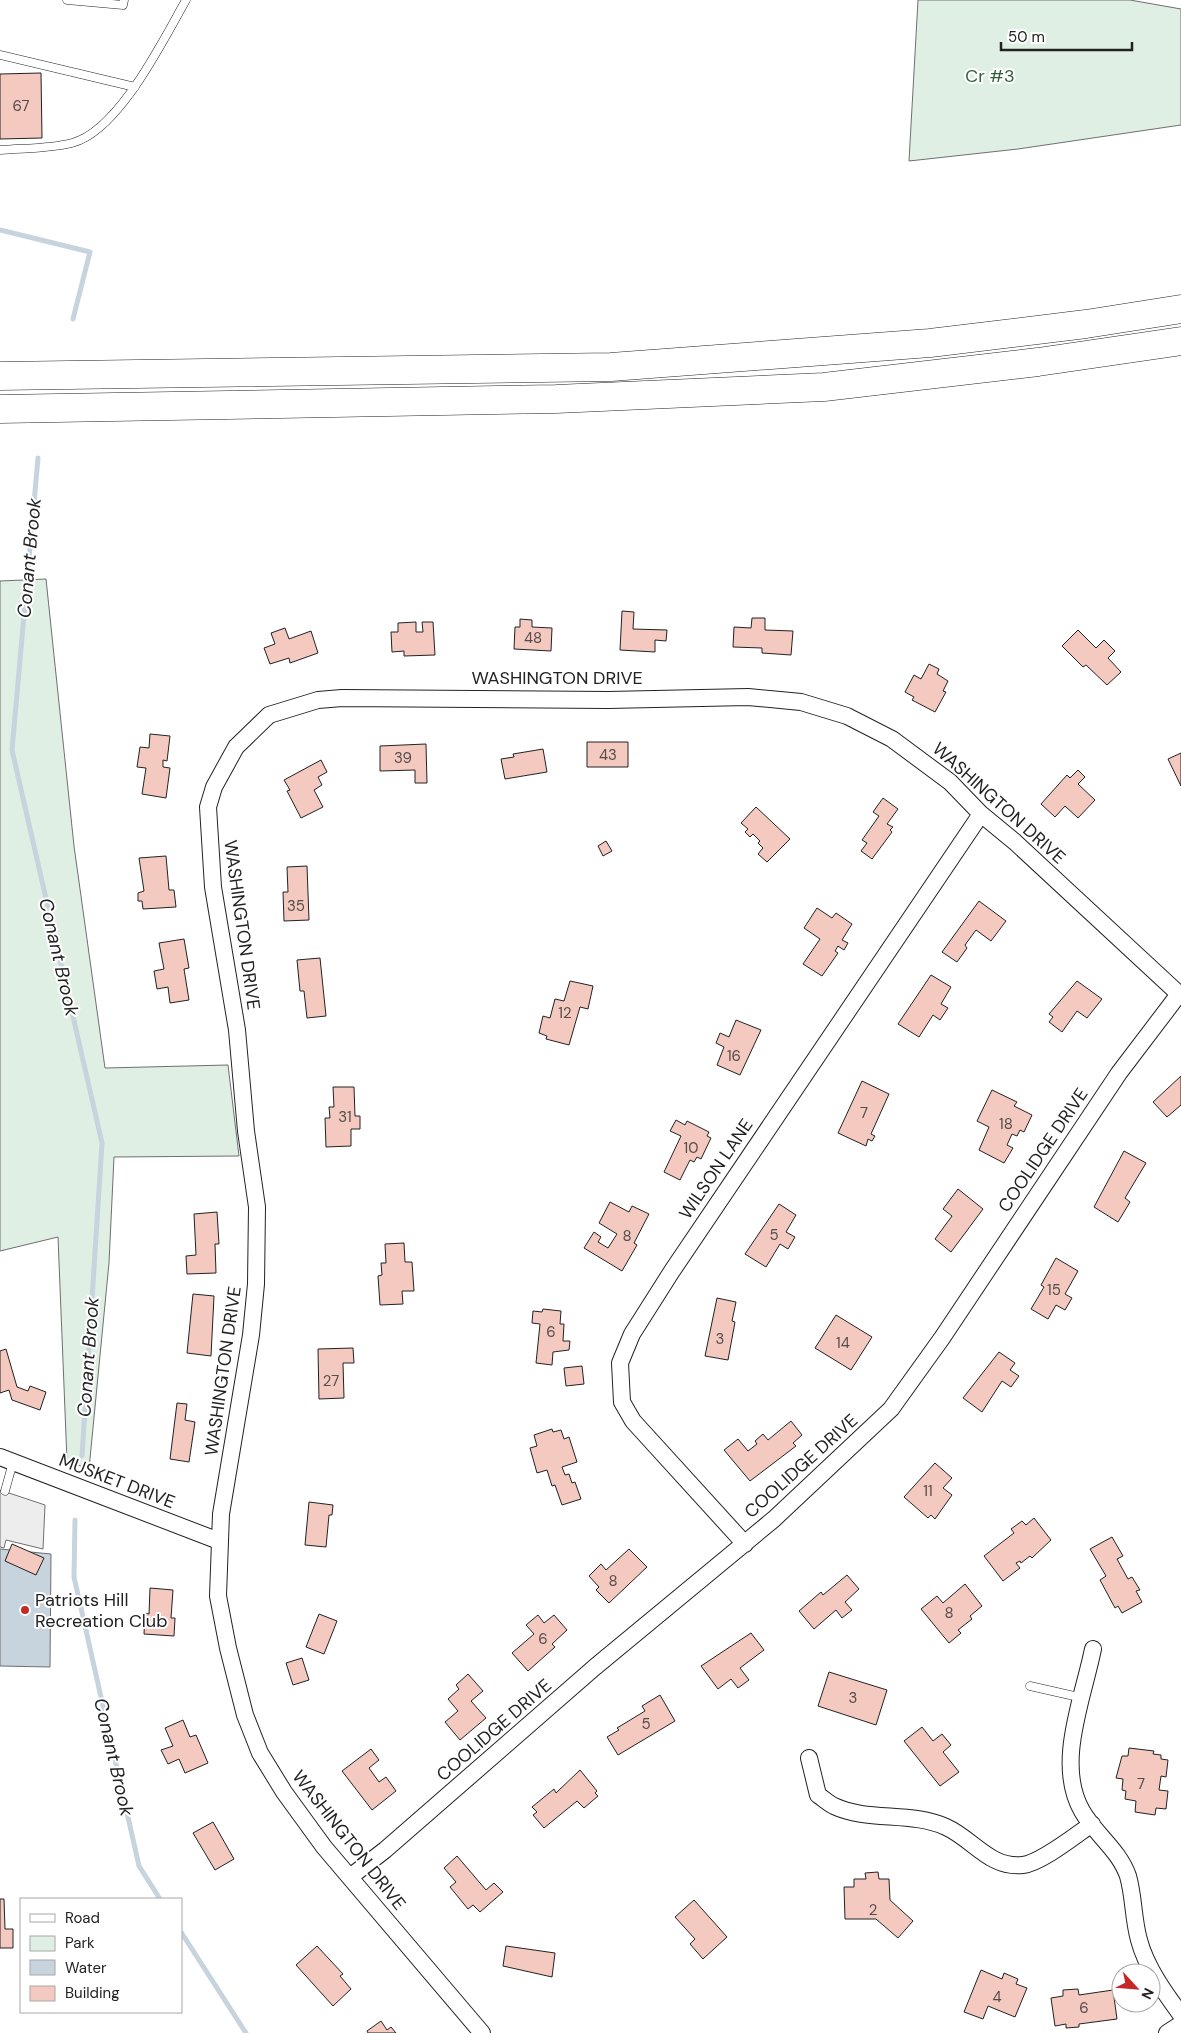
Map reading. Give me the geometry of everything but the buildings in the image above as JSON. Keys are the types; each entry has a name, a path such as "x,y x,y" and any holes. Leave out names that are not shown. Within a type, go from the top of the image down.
{"highway":[{"path":"0,376 611,367 930,343 1086,324 1181,308"},
{"path":"0,409 556,399 824,387 1038,362 1181,341"}],"street":[{"name":"WASHINGTON DRIVE","path":"482,2033 350,1878 284,1792 256,1746 245,1715 228,1648 218,1596 220,1514 251,1335 256,1284 257,1207 246,1131 237,1030 213,887 208,807 214,787 236,747 269,715 318,700 342,698 608,700 748,697 801,702 847,716 892,739 950,782 981,814 1015,842 1180,995"},
{"name":"WILSON LANE","path":"745,1544 633,1421 622,1402 620,1362 632,1334 677,1263 981,814"},
{"name":"COOLIDGE DRIVE","path":"350,1878 385,1850 594,1667 774,1519 891,1409 938,1344 1119,1073 1180,995"},
{"name":"MUSKET DRIVE","path":"6,1459 219,1541"},
{"path":"1094,1649 1069,1766 1075,1794 1083,1812 1123,1866 1131,1888 1141,1946 1165,1993 1181,2015"},
{"path":"809,1758 818,1795 834,1806 857,1812 922,1819 947,1827 1000,1864 1024,1865 1052,1852 1092,1824"},
{"path":"1167,2033 1181,2024"}],"lane":[{"path":"67,0 123,5 124,0"},
{"path":"0,150 73,143 88,136 110,118 135,86 186,0"},
{"path":"0,55 135,86"},
{"path":"4,1491 6,1459"},
{"path":"1030,1686 1083,1698"}],"green space":[{"name":"Cr #3","path":"918,0 1130,0 1181,9 1181,125 1018,149 909,161"},
{"path":"46,579 74,846 105,1068 228,1065 239,1156 114,1157 109,1263 89,1469 67,1461 58,1237 0,1251 0,581"}],"shaded area":[{"path":"0,1490 45,1505 43,1549 6,1540 4,1548 0,1547"}],"water":[{"name":"Patriots Hill Recreation Club","path":"0,1549 51,1554 50,1667 0,1666"}],"waterway":[{"name":"Conant Brook","path":"0,230 90,252 73,319"},
{"name":"Conant Brook","path":"38,458 12,750 102,1143 82,1456"},
{"name":"Conant Brook","path":"75,1520 74,1577 139,1866 159,1898"},
{"name":"Conant Brook","path":"182,1934 246,2033"}],"place":[{"name":"Patriots Hill Recreation Club","path":"25,1610"}]}
